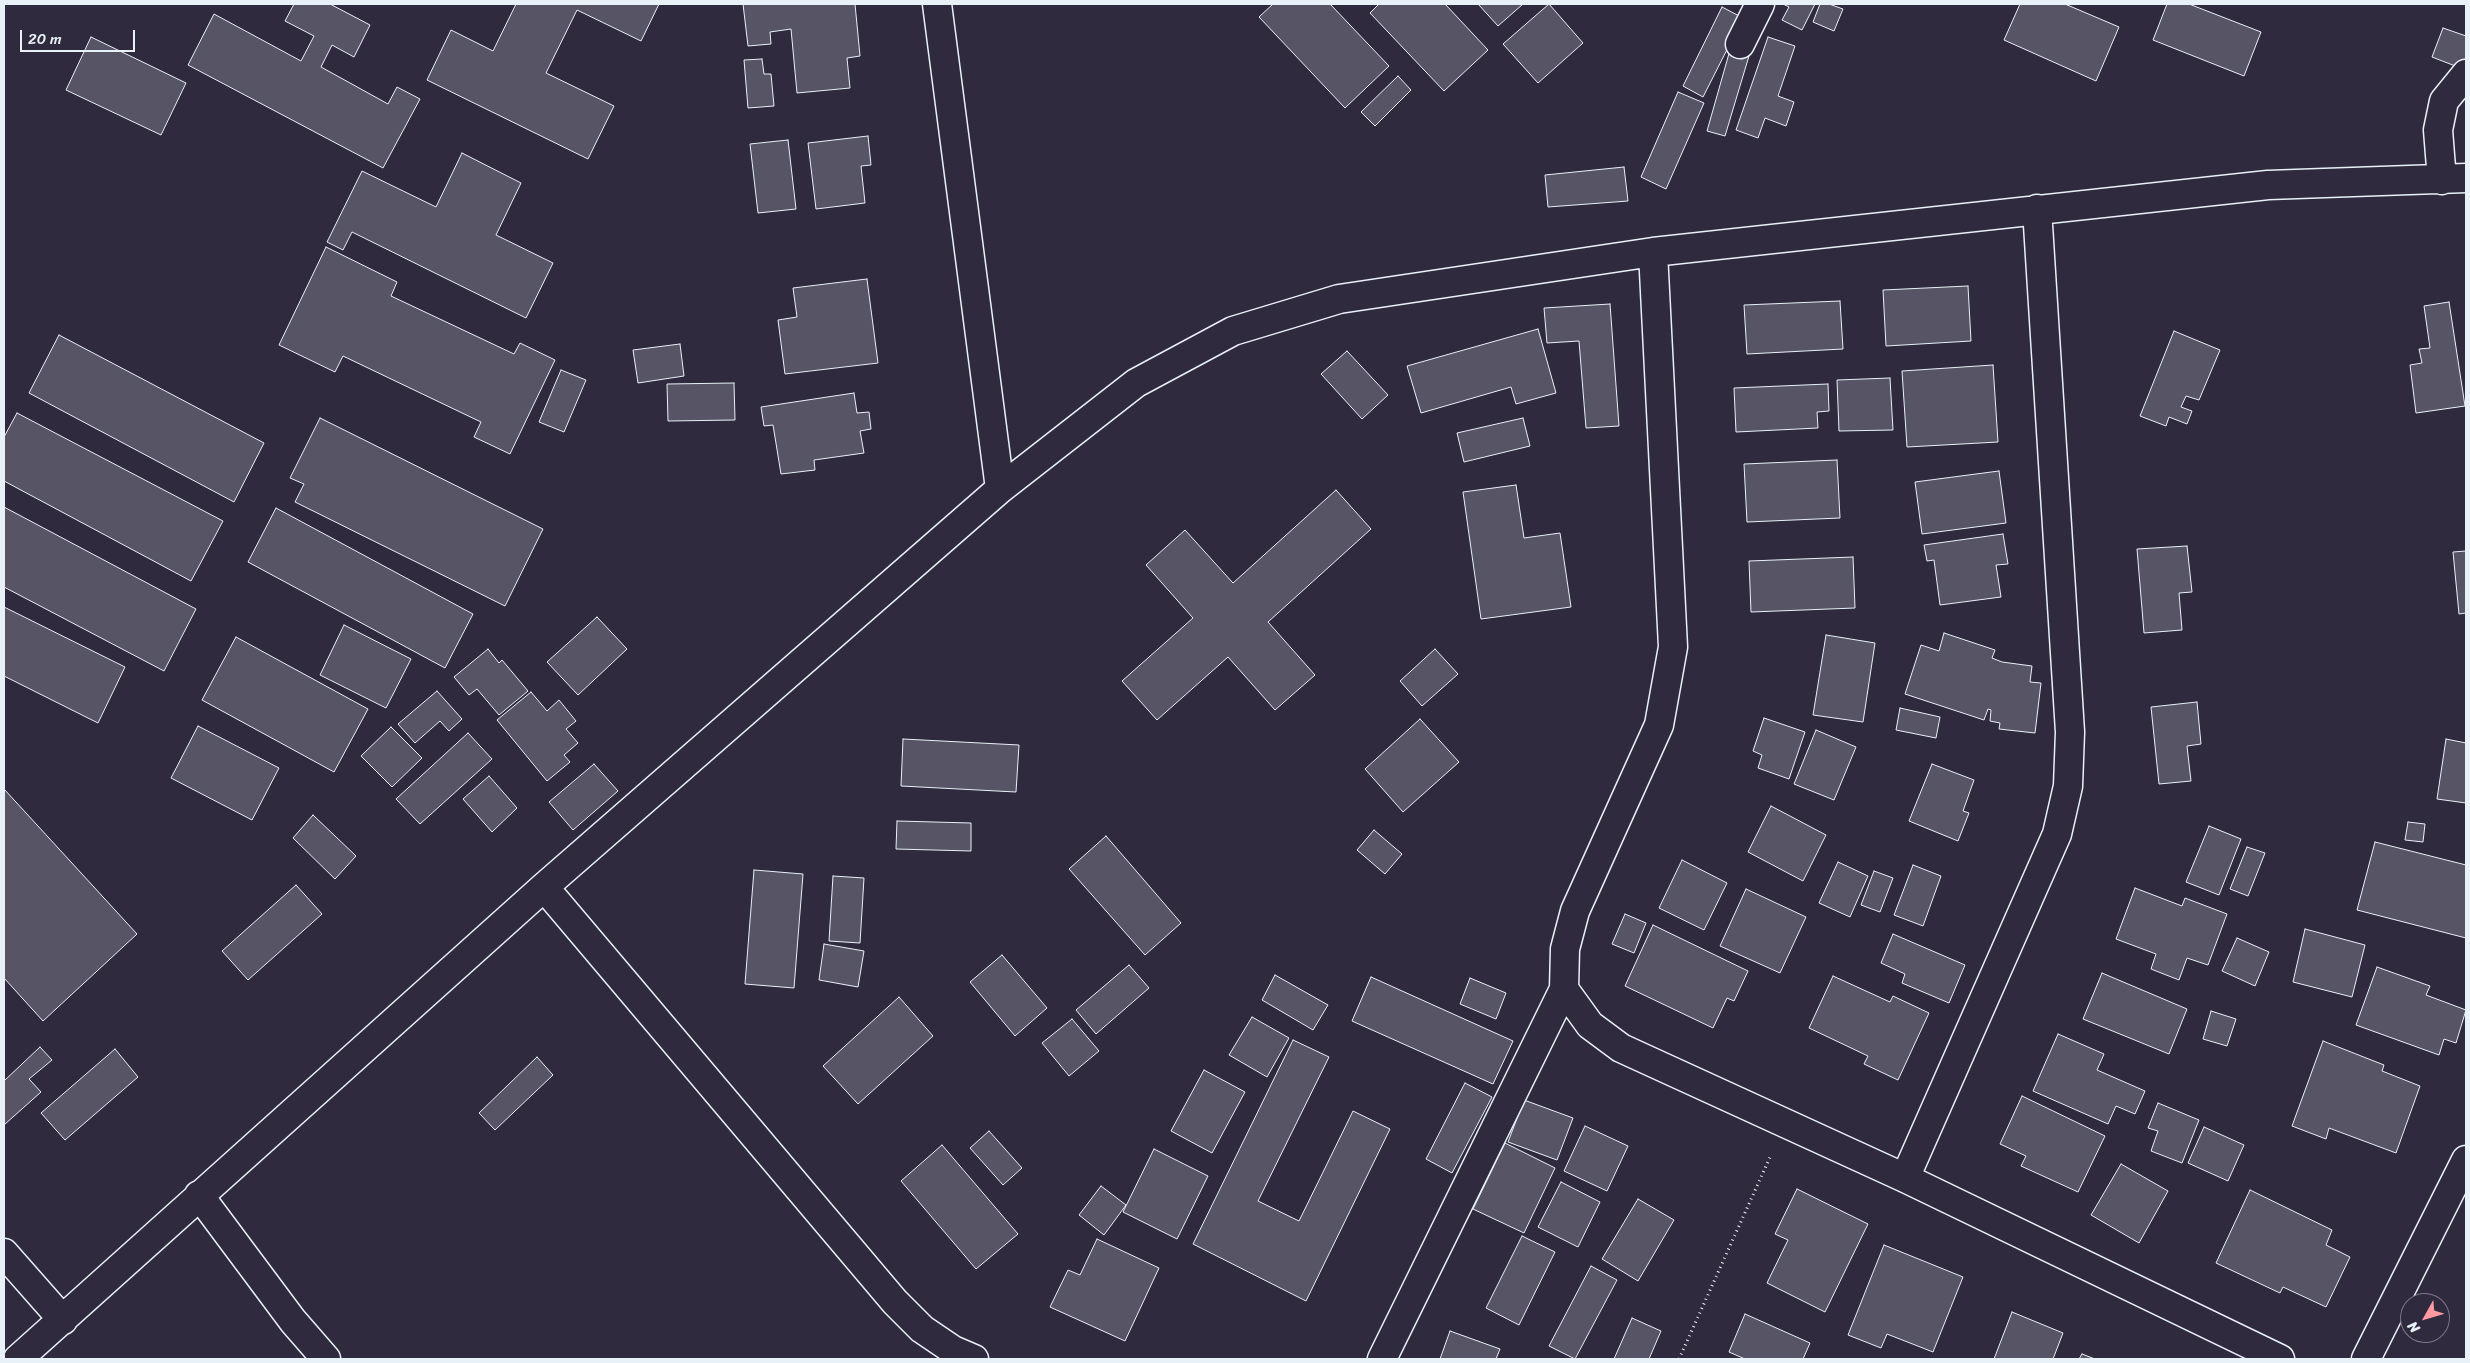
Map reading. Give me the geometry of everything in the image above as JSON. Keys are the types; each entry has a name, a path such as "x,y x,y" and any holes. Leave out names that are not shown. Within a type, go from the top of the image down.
{"street":[{"path":"937,4 1000,489"},
{"path":"1740,44 1760,4"},
{"path":"18,1359 544,887 1000,489 1136,383 1233,331 1339,298 1653,252 2268,185 2454,179 2438,130 2444,102 2466,74"},
{"path":"1905,1178 2057,834 2068,786 2070,732 2037,209"},
{"path":"1382,1359 1564,989 1565,949 1575,911 1659,725 1673,647 1653,252"},
{"path":"544,887 895,1302 922,1329 953,1350 974,1359"},
{"path":"1564,989 1590,1025 1622,1048 1905,1178 2280,1359"},
{"path":"2366,1359 2466,1160"},
{"path":"199,1195 293,1321 326,1359"},
{"path":"4,1253 63,1320"}],"path":[{"path":"1679,1359 1785,1123"}],"building":[{"path":"294,4 330,4 370,25 354,57 332,45 321,67 388,104 397,87 420,99 383,168 188,65 214,14 301,61 314,36 285,21"},
{"path":"516,4 659,4 641,41 577,10 546,73 614,106 588,159 427,80 451,30 493,51"},
{"path":"743,4 855,4 860,56 847,58 850,88 797,93 791,29 770,32 771,44 748,46"},
{"path":"1273,4 1330,4 1389,66 1345,108 1259,17"},
{"path":"1379,4 1445,4 1488,50 1444,91 1370,13"},
{"path":"1478,4 1523,4 1498,26"},
{"path":"1549,4 1583,43 1538,83 1503,44"},
{"path":"1783,4 1815,4 1802,30 1782,20 1789,7"},
{"path":"1820,4 1829,4 1843,9 1834,31 1813,22"},
{"path":"2020,4 2065,4 2119,27 2096,81 2004,40"},
{"path":"2167,4 2189,4 2261,32 2244,76 2153,40"},
{"path":"1722,7 1743,18 1703,97 1683,86"},
{"path":"2443,28 2466,36 2466,59 2463,69 2432,57"},
{"path":"91,37 186,83 161,135 66,90"},
{"path":"1768,37 1795,46 1778,96 1794,102 1786,126 1765,118 1758,138 1736,130"},
{"path":"1730,50 1749,56 1725,136 1707,131"},
{"path":"762,59 764,74 771,74 774,106 748,108 744,60"},
{"path":"1398,76 1411,90 1375,126 1361,112"},
{"path":"1678,92 1704,103 1666,189 1641,177"},
{"path":"868,136 871,165 861,166 865,203 816,209 808,143"},
{"path":"788,140 796,209 758,213 750,144"},
{"path":"462,153 521,183 496,235 553,263 526,318 352,232 343,250 327,242 362,171 436,207"},
{"path":"1624,167 1628,201 1548,207 1545,175"},
{"path":"326,247 397,282 391,296 514,354 520,343 555,360 510,454 474,437 481,422 343,356 335,372 279,345"},
{"path":"867,279 878,363 785,374 778,320 797,317 793,288"},
{"path":"1968,286 1971,341 1886,346 1883,290"},
{"path":"1840,301 1843,349 1747,354 1744,305"},
{"path":"2449,302 2465,406 2416,413 2410,365 2422,363 2419,349 2430,348 2424,306"},
{"path":"1610,304 1619,426 1586,428 1579,341 1547,343 1544,308"},
{"path":"1538,329 1556,393 1516,404 1511,387 1421,413 1407,366"},
{"path":"2174,331 2220,350 2199,400 2186,396 2181,407 2192,411 2187,424 2169,417 2166,426 2140,416"},
{"path":"59,335 264,443 234,502 29,393"},
{"path":"680,344 684,376 638,383 633,350"},
{"path":"1347,351 1388,395 1362,419 1321,374"},
{"path":"1993,365 1998,442 1907,447 1902,371"},
{"path":"561,370 586,380 564,432 539,422"},
{"path":"1890,378 1893,430 1839,431 1837,380"},
{"path":"734,383 735,420 668,421 667,384"},
{"path":"1828,384 1829,411 1817,412 1818,428 1736,432 1734,388"},
{"path":"854,393 857,413 869,412 871,429 860,431 864,453 814,460 815,470 781,474 773,425 764,426 761,407"},
{"path":"17,413 223,521 191,581 4,481 4,437"},
{"path":"320,418 543,529 505,606 295,502 304,484 290,478"},
{"path":"1523,418 1530,446 1464,462 1457,433"},
{"path":"1837,460 1840,518 1747,522 1744,464"},
{"path":"1999,471 2006,523 1922,534 1915,482"},
{"path":"1516,485 1524,538 1560,533 1571,607 1481,619 1463,492"},
{"path":"1336,490 1371,529 1268,622 1315,675 1275,710 1228,657 1157,720 1122,681 1193,618 1146,565 1185,530 1233,583"},
{"path":"4,507 196,609 164,671 4,587"},
{"path":"276,508 473,614 445,668 248,562"},
{"path":"2003,534 2008,564 1996,565 2001,597 1940,605 1934,560 1927,561 1924,545"},
{"path":"2187,546 2192,592 2179,593 2182,630 2144,633 2137,549"},
{"path":"2466,551 2466,613 2459,614 2453,552"},
{"path":"1853,557 1855,608 1751,612 1749,561"},
{"path":"4,607 125,667 98,723 4,676"},
{"path":"597,617 627,649 578,695 547,662"},
{"path":"344,625 411,659 386,708 320,675"},
{"path":"1944,633 1995,650 1992,658 2002,662 2032,666 2030,682 2041,683 2035,733 1999,729 2000,723 1990,721 1991,710 1988,709 1984,720 1905,694 1921,645 1939,651"},
{"path":"1826,635 1875,643 1863,722 1813,715"},
{"path":"236,637 368,709 334,772 202,700"},
{"path":"488,649 499,663 502,660 528,691 499,715 477,689 469,695 454,677"},
{"path":"1435,649 1458,674 1422,706 1400,681"},
{"path":"437,691 462,719 449,731 440,721 415,743 398,724"},
{"path":"531,692 547,711 559,700 576,721 566,729 578,743 564,755 570,762 547,781 497,720"},
{"path":"2197,702 2201,744 2187,746 2191,781 2159,784 2151,707"},
{"path":"1900,708 1940,717 1936,738 1896,730"},
{"path":"1764,718 1805,732 1789,779 1758,768 1762,755 1753,751"},
{"path":"1420,719 1459,762 1403,812 1365,769"},
{"path":"198,726 279,768 252,820 171,778"},
{"path":"391,727 422,758 392,787 361,756"},
{"path":"1816,730 1856,747 1834,800 1794,784"},
{"path":"468,733 492,759 420,824 396,799"},
{"path":"903,739 1019,745 1016,792 901,786"},
{"path":"2446,739 2466,743 2466,803 2437,799"},
{"path":"594,764 618,791 573,830 549,802"},
{"path":"1932,764 1974,780 1963,811 1969,813 1958,841 1909,821"},
{"path":"489,776 517,808 492,832 463,799"},
{"path":"4,789 137,934 43,1021 4,978"},
{"path":"1771,806 1826,835 1803,881 1748,852"},
{"path":"313,815 356,856 335,879 293,838"},
{"path":"897,821 971,823 971,851 896,849"},
{"path":"2408,822 2425,824 2423,842 2405,840"},
{"path":"2209,826 2241,839 2219,895 2186,882"},
{"path":"1374,830 1402,854 1385,874 1357,850"},
{"path":"1106,836 1181,923 1145,955 1069,869"},
{"path":"2375,842 2466,865 2466,938 2357,910"},
{"path":"2247,847 2265,853 2248,896 2230,889"},
{"path":"1682,860 1727,883 1704,930 1659,908"},
{"path":"1838,862 1868,876 1850,917 1819,903"},
{"path":"1913,865 1941,876 1923,926 1894,915"},
{"path":"754,870 803,874 794,988 745,984"},
{"path":"1874,871 1893,878 1880,912 1861,905"},
{"path":"833,876 864,878 860,943 829,941"},
{"path":"296,885 322,914 248,980 222,951"},
{"path":"2135,888 2182,906 2185,898 2227,914 2208,965 2187,958 2179,980 2151,969 2156,954 2116,939"},
{"path":"1746,889 1806,917 1780,973 1720,946"},
{"path":"1625,914 1646,923 1634,953 1612,944"},
{"path":"1653,925 1748,971 1734,1001 1727,998 1713,1028 1625,986"},
{"path":"2305,929 2365,945 2352,997 2293,982"},
{"path":"1893,934 1965,965 1949,1003 1902,983 1905,974 1881,963"},
{"path":"2237,938 2269,952 2255,986 2222,971"},
{"path":"824,944 864,951 858,987 819,980"},
{"path":"1002,955 1047,1008 1015,1036 970,982"},
{"path":"1129,965 1149,988 1096,1034 1076,1010"},
{"path":"2377,967 2430,986 2426,995 2466,1010 2456,1043 2444,1039 2439,1055 2356,1025"},
{"path":"2102,973 2187,1009 2169,1054 2083,1019"},
{"path":"1275,975 1328,1005 1313,1030 1262,1000"},
{"path":"1833,976 1890,1002 1893,996 1929,1013 1898,1080 1864,1064 1868,1056 1809,1028"},
{"path":"1371,977 1513,1041 1493,1084 1352,1021"},
{"path":"1470,978 1506,993 1496,1019 1460,1004"},
{"path":"899,997 933,1036 858,1104 823,1066"},
{"path":"2211,1011 2236,1019 2227,1046 2203,1039"},
{"path":"1252,1017 1289,1038 1267,1077 1229,1055"},
{"path":"1072,1019 1099,1051 1069,1076 1042,1043"},
{"path":"2058,1034 2104,1054 2097,1070 2145,1091 2135,1114 2116,1106 2108,1124 2033,1091"},
{"path":"1293,1040 1329,1057 1258,1201 1299,1221 1353,1111 1390,1129 1306,1301 1193,1244"},
{"path":"2323,1041 2384,1065 2382,1071 2420,1086 2396,1153 2329,1128 2326,1139 2292,1126"},
{"path":"40,1047 52,1060 29,1079 41,1092 4,1125 4,1081"},
{"path":"115,1049 138,1077 65,1140 41,1113"},
{"path":"537,1057 553,1075 495,1130 479,1113"},
{"path":"1204,1070 1245,1092 1212,1153 1171,1131"},
{"path":"1465,1083 1492,1097 1452,1173 1426,1159"},
{"path":"2022,1096 2105,1136 2078,1192 2021,1166 2026,1156 2000,1144"},
{"path":"1524,1100 1573,1118 1557,1160 1508,1142"},
{"path":"2158,1103 2199,1120 2182,1163 2151,1151 2158,1131 2148,1128"},
{"path":"1585,1126 1628,1146 1607,1191 1564,1171"},
{"path":"2204,1127 2244,1145 2228,1181 2188,1163"},
{"path":"989,1131 1022,1168 1003,1185 970,1148"},
{"path":"1505,1143 1555,1168 1524,1233 1473,1209"},
{"path":"942,1145 1018,1234 976,1269 901,1181"},
{"path":"1154,1149 1208,1176 1177,1239 1123,1212"},
{"path":"2121,1164 2168,1191 2139,1243 2091,1215"},
{"path":"1561,1182 1600,1202 1578,1247 1538,1227"},
{"path":"1101,1186 1126,1205 1104,1235 1079,1215"},
{"path":"1797,1189 1868,1224 1825,1312 1767,1283 1788,1240 1775,1234"},
{"path":"2250,1190 2332,1230 2326,1245 2350,1257 2326,1307 2283,1287 2280,1293 2216,1263"},
{"path":"1638,1199 1674,1220 1638,1281 1602,1259"},
{"path":"1522,1236 1555,1252 1519,1325 1486,1308"},
{"path":"1097,1239 1159,1268 1125,1341 1050,1307 1068,1270 1080,1275"},
{"path":"1884,1245 1963,1277 1933,1352 1887,1334 1881,1348 1848,1335"},
{"path":"1591,1266 1617,1280 1575,1359 1549,1346"},
{"path":"2012,1312 2063,1333 2053,1359 1994,1359"},
{"path":"1745,1314 1810,1343 1803,1359 1745,1359 1729,1352"},
{"path":"1632,1318 1661,1331 1649,1359 1614,1359"},
{"path":"1450,1331 1500,1349 1496,1359 1440,1359"},
{"path":"2082,1354 2095,1359 2079,1359"}]}
